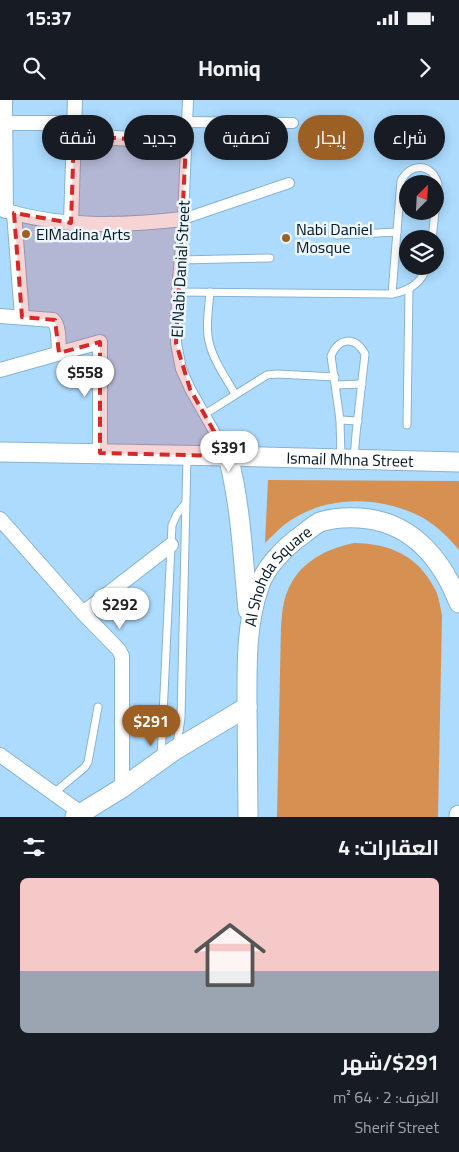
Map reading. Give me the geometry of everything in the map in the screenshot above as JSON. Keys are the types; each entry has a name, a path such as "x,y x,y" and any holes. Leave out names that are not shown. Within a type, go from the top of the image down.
{"main road":[{"name":"Ismail Mhna Street","path":"0,452 459,462"},
{"path":"228,456 239,515 250,624"},
{"name":"Al Shohda Square","path":"248,817 247,655 250,624 259,585 277,556 296,539 319,523 344,518 370,519 395,526 417,539 437,562 451,583 459,603"},
{"path":"78,815 247,707"}],"street":[{"path":"5,100 3,123 7,211 22,317"},
{"path":"74,115 75,100"},
{"name":"El Nabi Danial Street","path":"187,115 188,100"},
{"path":"194,122 293,123"},
{"path":"3,123 42,126"},
{"path":"70,223 73,160"},
{"name":"El Nabi Danial Street","path":"185,160 177,292 176,343 181,369 190,389 228,456"},
{"path":"7,211 70,223 146,224 183,219 289,183"},
{"path":"0,316 53,320 56,323 59,353"},
{"path":"0,370 100,342 100,453"},
{"path":"2,525 119,650 122,656 122,788"},
{"path":"83,613 171,545"},
{"path":"0,755 54,793 78,815"}],"lane":[{"path":"392,294 401,181 410,170 425,168 436,177 438,184 433,230"},
{"path":"336,235 397,232"},
{"path":"180,260 270,258"},
{"path":"177,292 392,294 409,289 423,275"},
{"path":"407,425 409,289"},
{"path":"210,292 208,334 210,347 235,394"},
{"path":"352,341 361,346 365,354 358,421 347,459 331,356 335,347 343,342 352,341"},
{"path":"205,414 262,377 272,374 362,384"},
{"path":"340,420 358,421"},
{"path":"168,756 181,718 187,455"},
{"path":"168,756 171,545 174,520 185,504"},
{"path":"54,793 88,762 98,707"}],"highlighted area":[{"path":"74,135 186,143 176,343 190,389 228,456 100,453 100,342 59,353 55,320 22,317 14,213 71,223"}],"shaded area":[{"path":"268,480 459,481 459,550 447,537 425,519 408,511 390,505 353,501 335,503 300,515 284,525 265,543"},
{"path":"354,543 380,546 402,554 428,577 438,595 442,615 438,817 277,817 281,626 284,602 288,589 301,569 330,550"}],"place":[{"name":"ElMadina Arts","path":"26,234"},
{"name":"Nabi Daniel Mosque","path":"286,238"}]}
